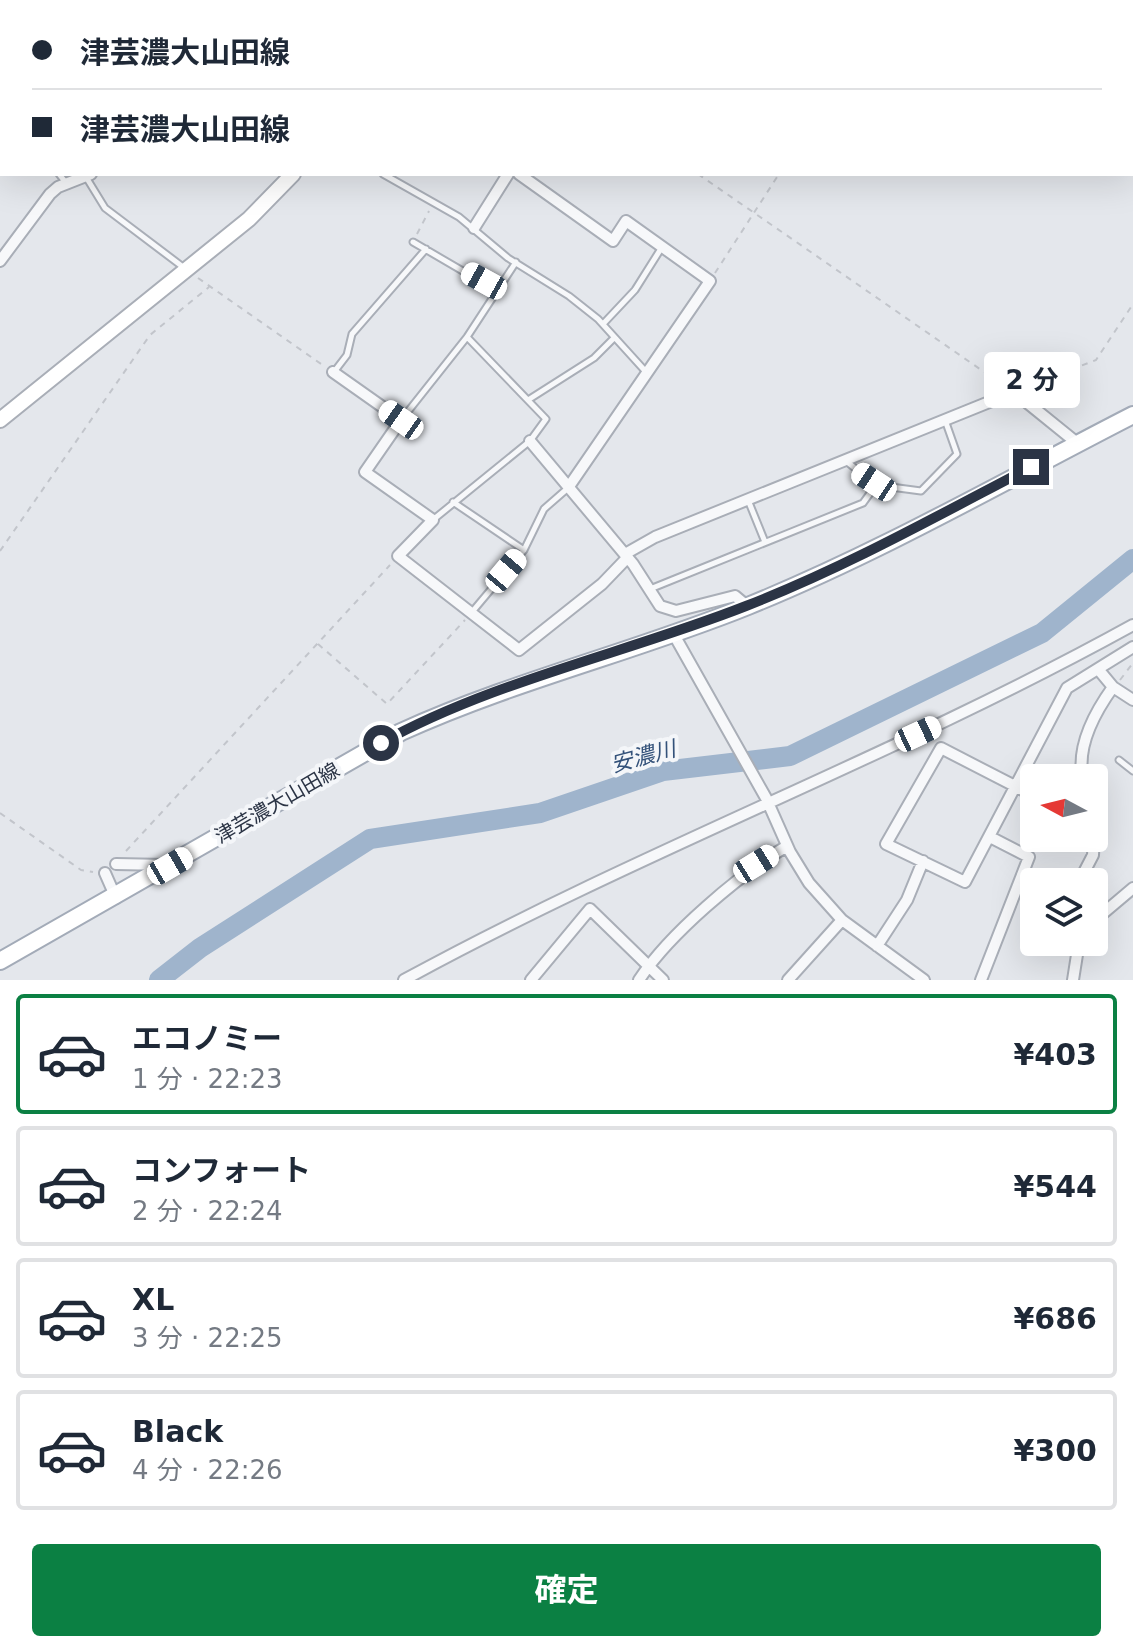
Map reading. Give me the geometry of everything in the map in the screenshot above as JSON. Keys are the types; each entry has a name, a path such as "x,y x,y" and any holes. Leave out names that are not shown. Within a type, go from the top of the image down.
{"main road":[{"name":"津芸濃大山田線","path":"0,961 116,898 401,732 476,701 676,637 895,538 1133,415"}],"street":[{"path":"2,256 50,194 88,176"},
{"path":"0,420 249,219 291,176"},
{"path":"474,228 507,176"},
{"path":"522,176 613,241 626,221 710,281 570,485"},
{"path":"333,372 401,420 365,472 433,520 398,556 519,650 602,584 626,556 655,537 1014,392 1077,443"},
{"path":"530,441 570,485 626,556 656,602 667,610 676,611 735,596 747,606"},
{"path":"404,980 536,910 986,702 1133,625"},
{"path":"676,637 768,801 787,846 809,883 842,920 924,980"},
{"path":"1020,788 1016,786 941,748 886,844 965,882 990,837 1016,786 1067,688 1133,647"},
{"path":"1098,669 1114,687 1133,700"},
{"path":"1081,764 1094,717 1114,687"},
{"path":"981,980 1029,857 990,837"},
{"path":"639,980 648,966 736,882 787,846"},
{"path":"877,946 907,900 923,861"},
{"path":"116,864 170,866"},
{"path":"105,873 116,898"},
{"path":"1108,909 1133,888"},
{"path":"531,980 590,909 663,980"},
{"path":"788,980 842,920"},
{"path":"1073,980 1077,956"}],"lane":[{"path":"61,176 67,184"},
{"path":"88,176 89,188 105,208 187,270"},
{"path":"386,176 474,228 516,262 546,279 603,324 648,373"},
{"path":"413,242 497,291"},
{"path":"603,324 635,290 663,246"},
{"path":"333,372 347,355 352,334 426,249"},
{"path":"401,420 467,337 516,262"},
{"path":"433,520 530,441 546,419 467,337"},
{"path":"528,400 594,358 614,338"},
{"path":"845,460 876,485 924,489 957,454 945,420"},
{"path":"472,612 524,550 544,509 570,485"},
{"path":"649,590 863,503 876,485"},
{"path":"748,500 765,542"},
{"path":"453,502 524,550"},
{"path":"1119,760 1133,771"}],"path":[{"path":"701,176 1014,392 1096,360 1133,304"},
{"path":"710,281 778,176"},
{"path":"413,242 433,203"},
{"path":"187,270 333,372"},
{"path":"0,551 150,335 209,287"},
{"path":"116,864 398,556"},
{"path":"318,644 387,704 472,612"},
{"path":"1114,687 1133,663"},
{"path":"0,813 81,870 105,873"}],"waterway":[{"name":"安濃川","path":"159,980 200,948 370,839 540,813 663,771 790,756 1042,633 1133,559"}],"route":[{"path":"381,743 463,706 747,606 895,538 1031,467"}]}
